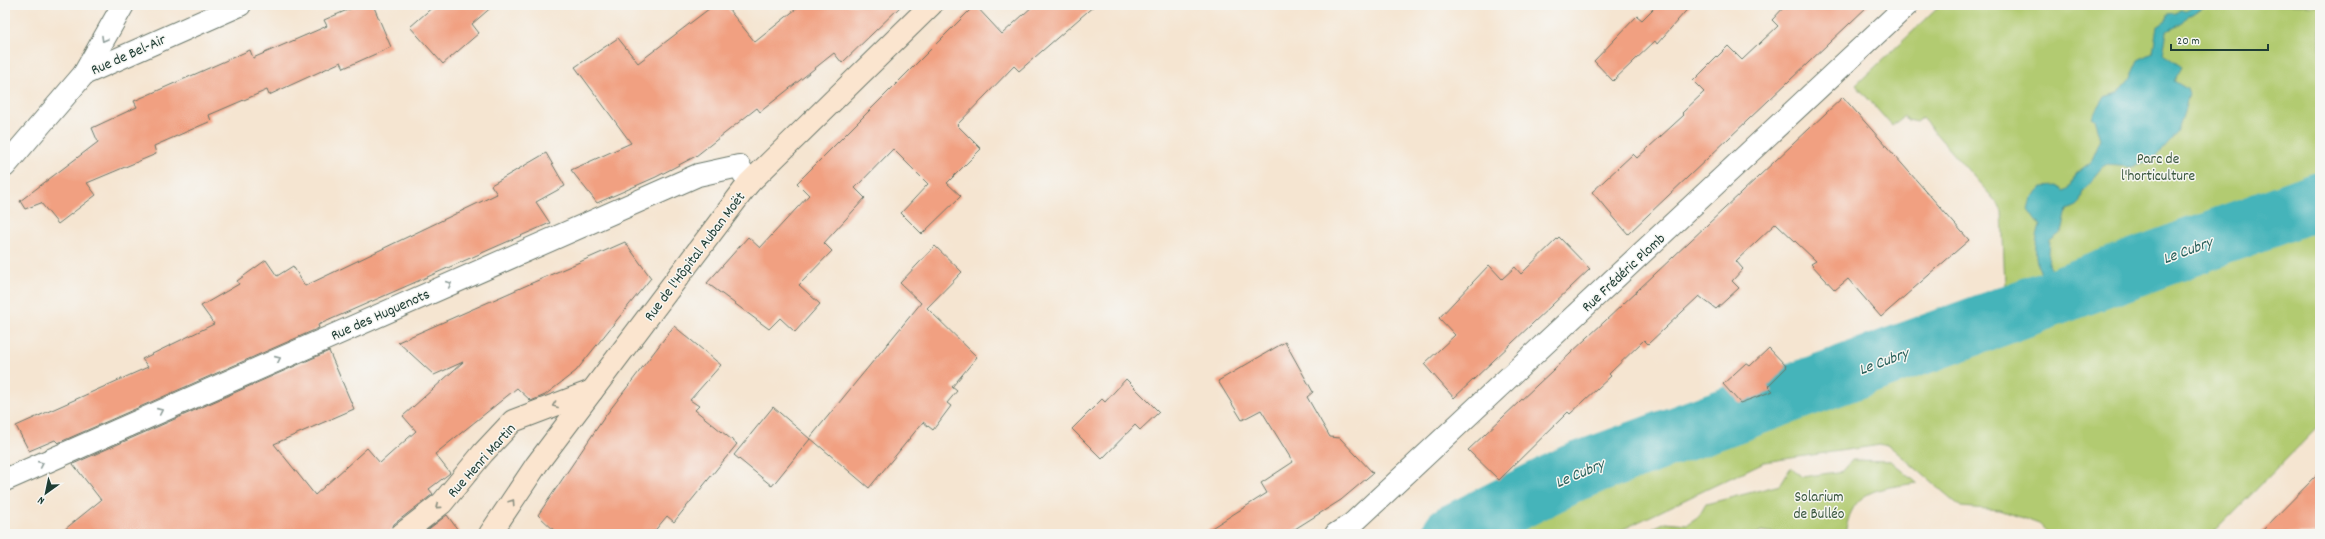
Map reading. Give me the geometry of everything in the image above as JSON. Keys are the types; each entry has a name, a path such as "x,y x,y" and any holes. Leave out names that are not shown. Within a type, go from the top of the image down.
{"main road":[{"name":"Rue de l'Hôpital Auban Moët","path":"490,534 538,464 749,183 931,5"},
{"name":"Rue Henri Martin","path":"402,534 442,503 483,453 513,421 592,391"}],"street":[{"path":"84,74 123,5"},
{"name":"Rue de Bel-Air","path":"5,166 84,74 240,5"},
{"name":"Rue Frédéric Plomb","path":"1336,534 1352,524 1907,5"},
{"name":"Rue des Huguenots","path":"5,480 698,175 739,166 749,183"}],"green space":[{"name":"Parc de l'horticulture","path":"1941,5 2320,5 2320,425 2212,534 2049,534 2039,524 2000,510 1961,507 1887,444 1764,462 1613,534 1426,534 1562,464 2015,300 2005,286 2002,212 1998,204 1922,118 1917,122 1908,120 1904,116 1892,126 1856,85"},
{"name":"Solarium de Bulléo","path":"1852,460 1891,461 1917,483 1879,490 1861,499 1854,507 1845,534 1781,534 1761,531 1757,534 1640,534 1666,522 1687,524 1699,516 1706,504 1780,485 1791,467 1802,477 1843,471"}],"water":[{"path":"2196,5 2208,5 2189,15 2180,25 2167,31 2163,54 2182,67 2174,81 2187,89 2189,95 2177,133 2152,161 2131,167 2105,165 2083,191 2080,202 2075,207 2067,210 2062,232 2050,241 2048,265 2056,275 2058,283 2049,286 2048,278 2039,269 2037,262 2036,247 2040,226 2028,209 2031,198 2042,187 2056,186 2064,191 2071,187 2075,174 2091,162 2101,139 2095,119 2092,117 2104,97 2118,93 2129,80 2138,60 2153,53 2157,26 2166,20 2167,15 2177,14 2179,10 2187,10"}],"building":[{"path":"359,5 373,5 391,47 344,68 341,62 269,95 267,90 209,115 211,121 154,146 156,154 87,183 96,195 58,224 41,203 25,209 20,201 98,142 92,128 137,107 134,101 250,50 253,58 327,26 324,20"},
{"path":"435,5 494,5 472,24 479,33 443,64 410,27"},
{"path":"714,5 725,5 755,42 801,5 902,5 842,63 834,53 760,112 757,108 696,156 656,177 597,203 571,170 631,143 575,67 618,38 638,63"},
{"path":"975,5 1002,34 1034,5 1095,5 1019,71 1014,66 957,125 981,149 947,183 961,196 922,234 901,213 928,184 893,149 855,188 865,198 824,243 832,251 799,285 820,304 795,332 780,318 769,329 707,283 748,237 760,248 809,195 797,183"},
{"path":"1657,5 1691,5 1657,44 1655,41 1613,81 1594,61 1637,16 1642,20"},
{"path":"1786,5 1869,5 1628,234 1592,192 1633,154 1637,158 1684,115 1682,113 1704,92 1693,81 1728,46 1742,60 1778,26 1772,20"},
{"path":"1843,97 1969,240 1881,317 1848,279 1835,290 1811,264 1816,261 1776,223 1736,261 1743,269 1732,281 1739,288 1716,309 1699,296 1648,344 1644,340 1609,374 1611,376 1570,414 1568,412 1499,480 1468,450"},
{"path":"546,153 565,186 536,202 550,223 318,325 319,328 58,443 55,440 29,451 16,426 148,367 142,359 214,324 201,306 239,284 237,281 266,260 277,276 293,266 305,286 497,194 491,185"},
{"path":"1559,237 1590,269 1454,398 1424,364 1455,335 1439,318 1489,265 1502,279 1515,267 1521,274"},
{"path":"625,242 651,278 576,371 545,395 531,401 517,388 435,454 450,473 429,489 433,494 394,524 390,534 59,534 101,500 73,464 329,351 354,409 274,444 315,495 367,448 380,463 416,431 403,416 463,362 434,375 398,342"},
{"path":"935,246 962,272 927,308 977,357 952,387 957,391 947,403 951,406 933,430 923,422 869,488 810,438 921,303 900,283"},
{"path":"674,326 721,365 690,400 699,406 695,410 737,444 674,522 667,516 652,534 558,534 538,515 606,415"},
{"path":"1285,342 1313,392 1307,397 1330,437 1340,438 1373,473 1341,500 1287,534 1202,534 1267,493 1261,483 1293,462 1261,410 1242,420 1218,381"},
{"path":"1769,348 1787,367 1768,386 1773,391 1740,403 1723,384 1746,363 1750,366"},
{"path":"1126,379 1159,412 1140,430 1135,425 1102,459 1072,429 1102,399 1105,402"},
{"path":"773,407 810,439 772,486 734,455"},
{"path":"2320,472 2320,534 2259,534"},
{"path":"447,515 461,534 422,534"}],"waterway":[{"name":"Le Cubry","path":"1451,534 1573,473 2320,200"}]}
